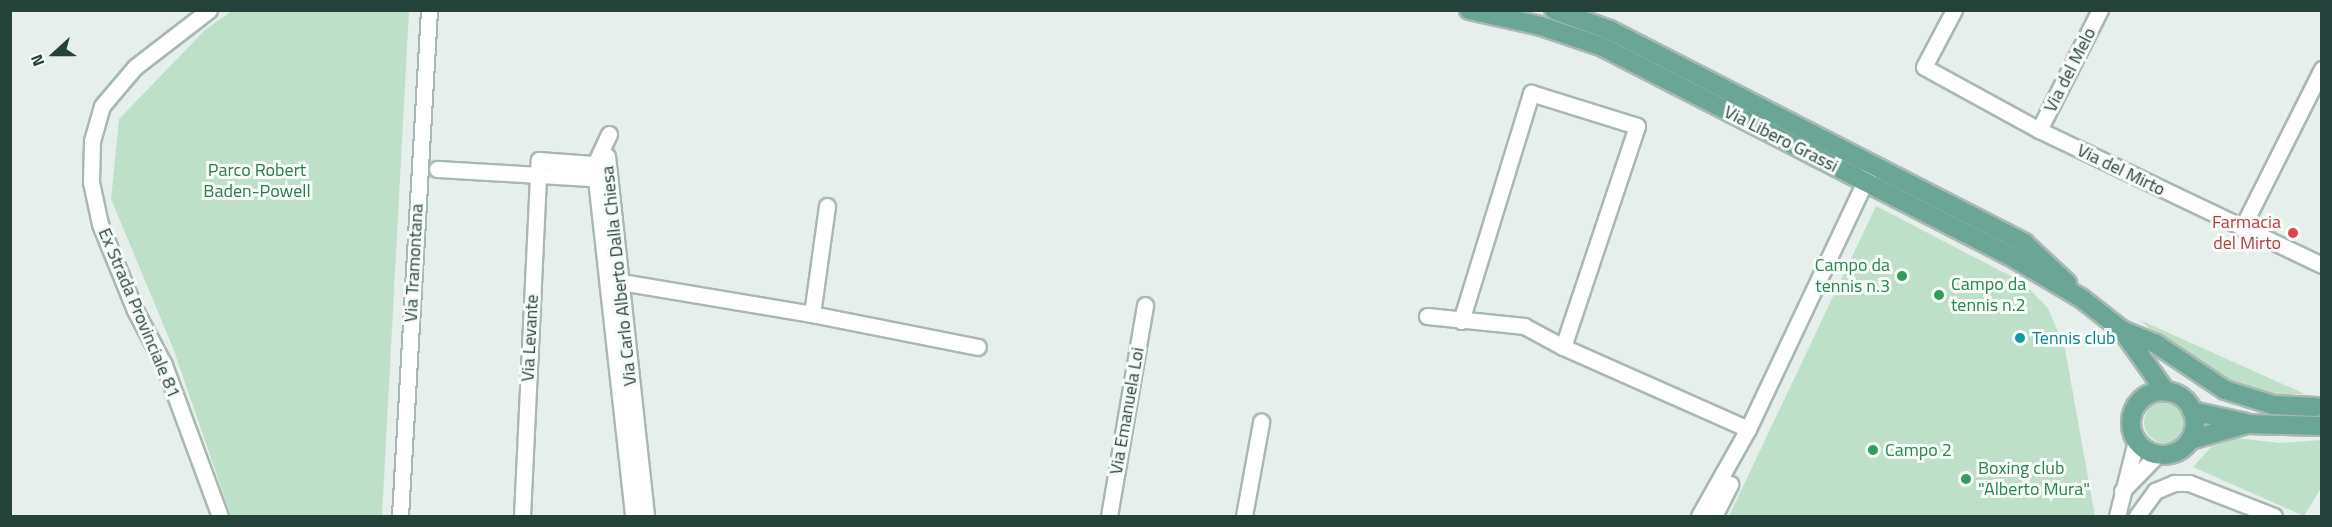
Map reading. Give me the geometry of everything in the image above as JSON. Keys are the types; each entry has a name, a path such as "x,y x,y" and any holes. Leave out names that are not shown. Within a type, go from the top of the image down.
{"main road":[{"name":"Via Libero Grassi","path":"1469,10 1541,26 1603,47 1869,184 2080,297"},
{"name":"Via Libero Grassi","path":"1554,10 1610,30 2024,243 2080,297 2122,330"},
{"path":"2122,330 2166,392"},
{"path":"2122,330 2156,344 2225,390 2273,405 2319,407"},
{"path":"2146,361 2145,397 2133,414 2136,441 2157,454 2172,454 2190,440 2247,424 2285,422 2322,426"},
{"path":"2145,397 2166,392 2181,398 2192,411 2194,426 2190,440"},
{"path":"2285,422 2319,407"},
{"path":"2192,411 2247,424"}],"street":[{"name":"Ex Strada Provinciale 81","path":"209,10 135,67 102,106 92,141 91,182 100,224 135,310 164,365 220,516"},
{"name":"Via Tramontana","path":"400,516 429,10"},
{"name":"Via del Mirto","path":"1954,10 1924,67 2039,130 2322,265"},
{"name":"Via del Melo","path":"2039,130 2100,10"},
{"path":"2242,228 2322,69"},
{"path":"1461,321 1531,93 1637,126 1563,347"},
{"path":"437,169 538,168"},
{"name":"Via Carlo Alberto Dalla Chiesa","path":"538,168 601,172 633,516"},
{"name":"Via Levante","path":"522,516 538,168"},
{"path":"1699,516 1722,488 1877,168"},
{"path":"812,314 827,206"},
{"path":"612,279 812,314 978,347"},
{"name":"Via Carlo Alberto Dalla Chiesa","path":"612,279 646,516"},
{"name":"Via Emanuela Loi","path":"1109,516 1145,305"},
{"path":"1427,316 1524,326 1563,347 1748,429"},
{"path":"1714,516 1722,488 1748,429 1779,373"},
{"path":"1244,516 1261,422"},
{"path":"2117,516 2120,493 2136,441"},
{"path":"2120,493 2157,454"},
{"path":"2137,516 2155,491 2174,483 2190,483 2274,516"}],"green space":[{"name":"Parco Robert Baden-Powell","path":"233,10 409,11 382,516 231,516 173,348 111,199 119,119 205,30"},
{"path":"1876,206 2022,282 2048,308 2065,349 2095,516 1729,516"},
{"path":"2140,320 2305,394 2274,396 2235,387 2168,345"},
{"path":"2165,401 2180,407 2186,422 2180,437 2165,443 2150,437 2144,422 2150,407"},
{"path":"2237,438 2280,443 2321,440 2321,488 2304,516 2193,467 2211,447"}],"place":[{"name":"Farmacia del Mirto","path":"2293,233"},
{"name":"Campo da tennis n.3","path":"1902,276"},
{"name":"Campo da tennis n.2","path":"1939,295"},
{"name":"Tennis club","path":"2020,338"},
{"name":"Campo 2","path":"1873,450"},
{"name":"Boxing club \"Alberto Mura\"","path":"1966,479"}]}
